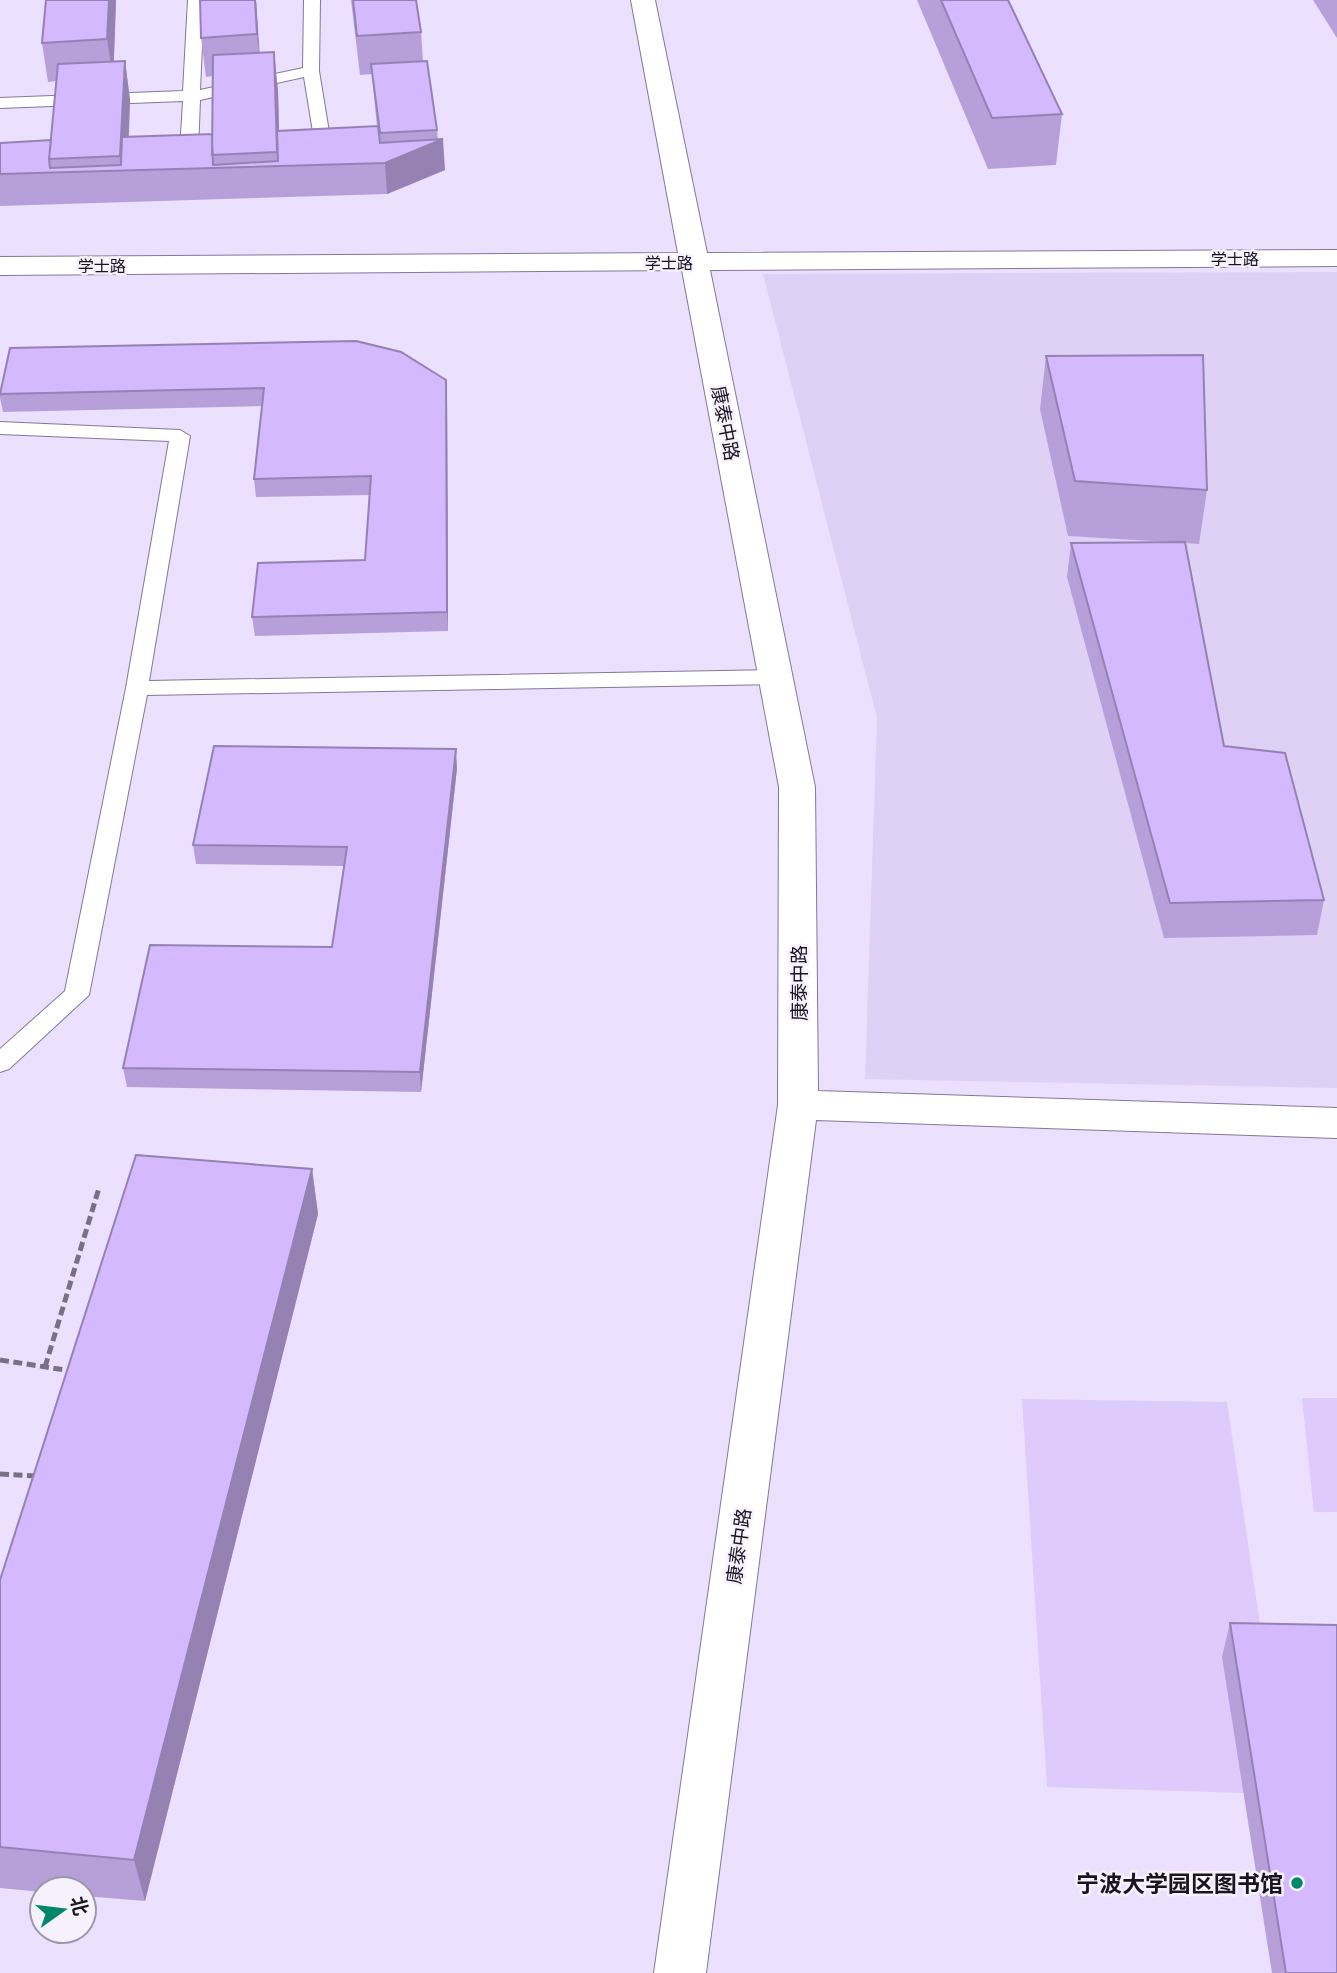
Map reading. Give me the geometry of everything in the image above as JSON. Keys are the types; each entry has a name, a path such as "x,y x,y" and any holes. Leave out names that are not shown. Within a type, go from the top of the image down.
{"street":[{"name":"康泰中路","path":"643,0 797,787 798,1105 680,1973"},
{"name":"学士路","path":"1,269 1337,258"},
{"path":"798,1105 1337,1123"}],"lane":[{"path":"189,151 196,0"},
{"path":"312,0 311,71 321,132"},
{"path":"0,103 193,96 311,71"},
{"path":"0,428 180,436 136,688 77,995 0,1063"},
{"path":"136,688 775,677"}],"path":[{"path":"45,1367 99,1188"},
{"path":"0,1360 79,1372"},
{"path":"0,1474 46,1477"}],"shaded area":[{"path":"1337,272 1337,1088 865,1079 877,718 763,274"},
{"path":"1302,1398 1337,1398 1337,1512 1314,1512"},
{"path":"1022,1399 1227,1402 1265,1658 1244,1793 1047,1787"}],"building":[{"path":"46,0 109,0 107,39 42,43"},
{"path":"200,0 255,0 257,34 201,38"},
{"path":"353,0 416,0 421,32 357,36"},
{"path":"941,0 1008,0 1062,114 992,118"},
{"path":"274,52 277,152 212,155 213,55"},
{"path":"125,61 120,156 49,159 58,64"},
{"path":"427,61 437,130 380,133 371,64"},
{"path":"378,126 380,143 443,139 385,163 0,174 0,143 51,140 50,168 121,165 122,137 212,134 213,165 278,161 277,131"},
{"path":"356,341 401,352 446,380 447,612 252,617 258,563 365,560 371,476 254,479 264,388 0,394 10,348"},
{"path":"1203,355 1207,490 1075,481 1046,356"},
{"path":"1185,542 1224,746 1285,753 1324,900 1170,903 1071,543"},
{"path":"214,746 456,749 420,1072 123,1068 150,945 332,947 347,847 193,845"},
{"path":"136,1155 312,1169 134,1860 0,1847 0,1580"},
{"name":"宁波大学园区图书馆","path":"1230,1623 1337,1625 1337,1973 1286,1973"}],"place":[{"name":"宁波大学园区图书馆","path":"1297,1883"}]}
